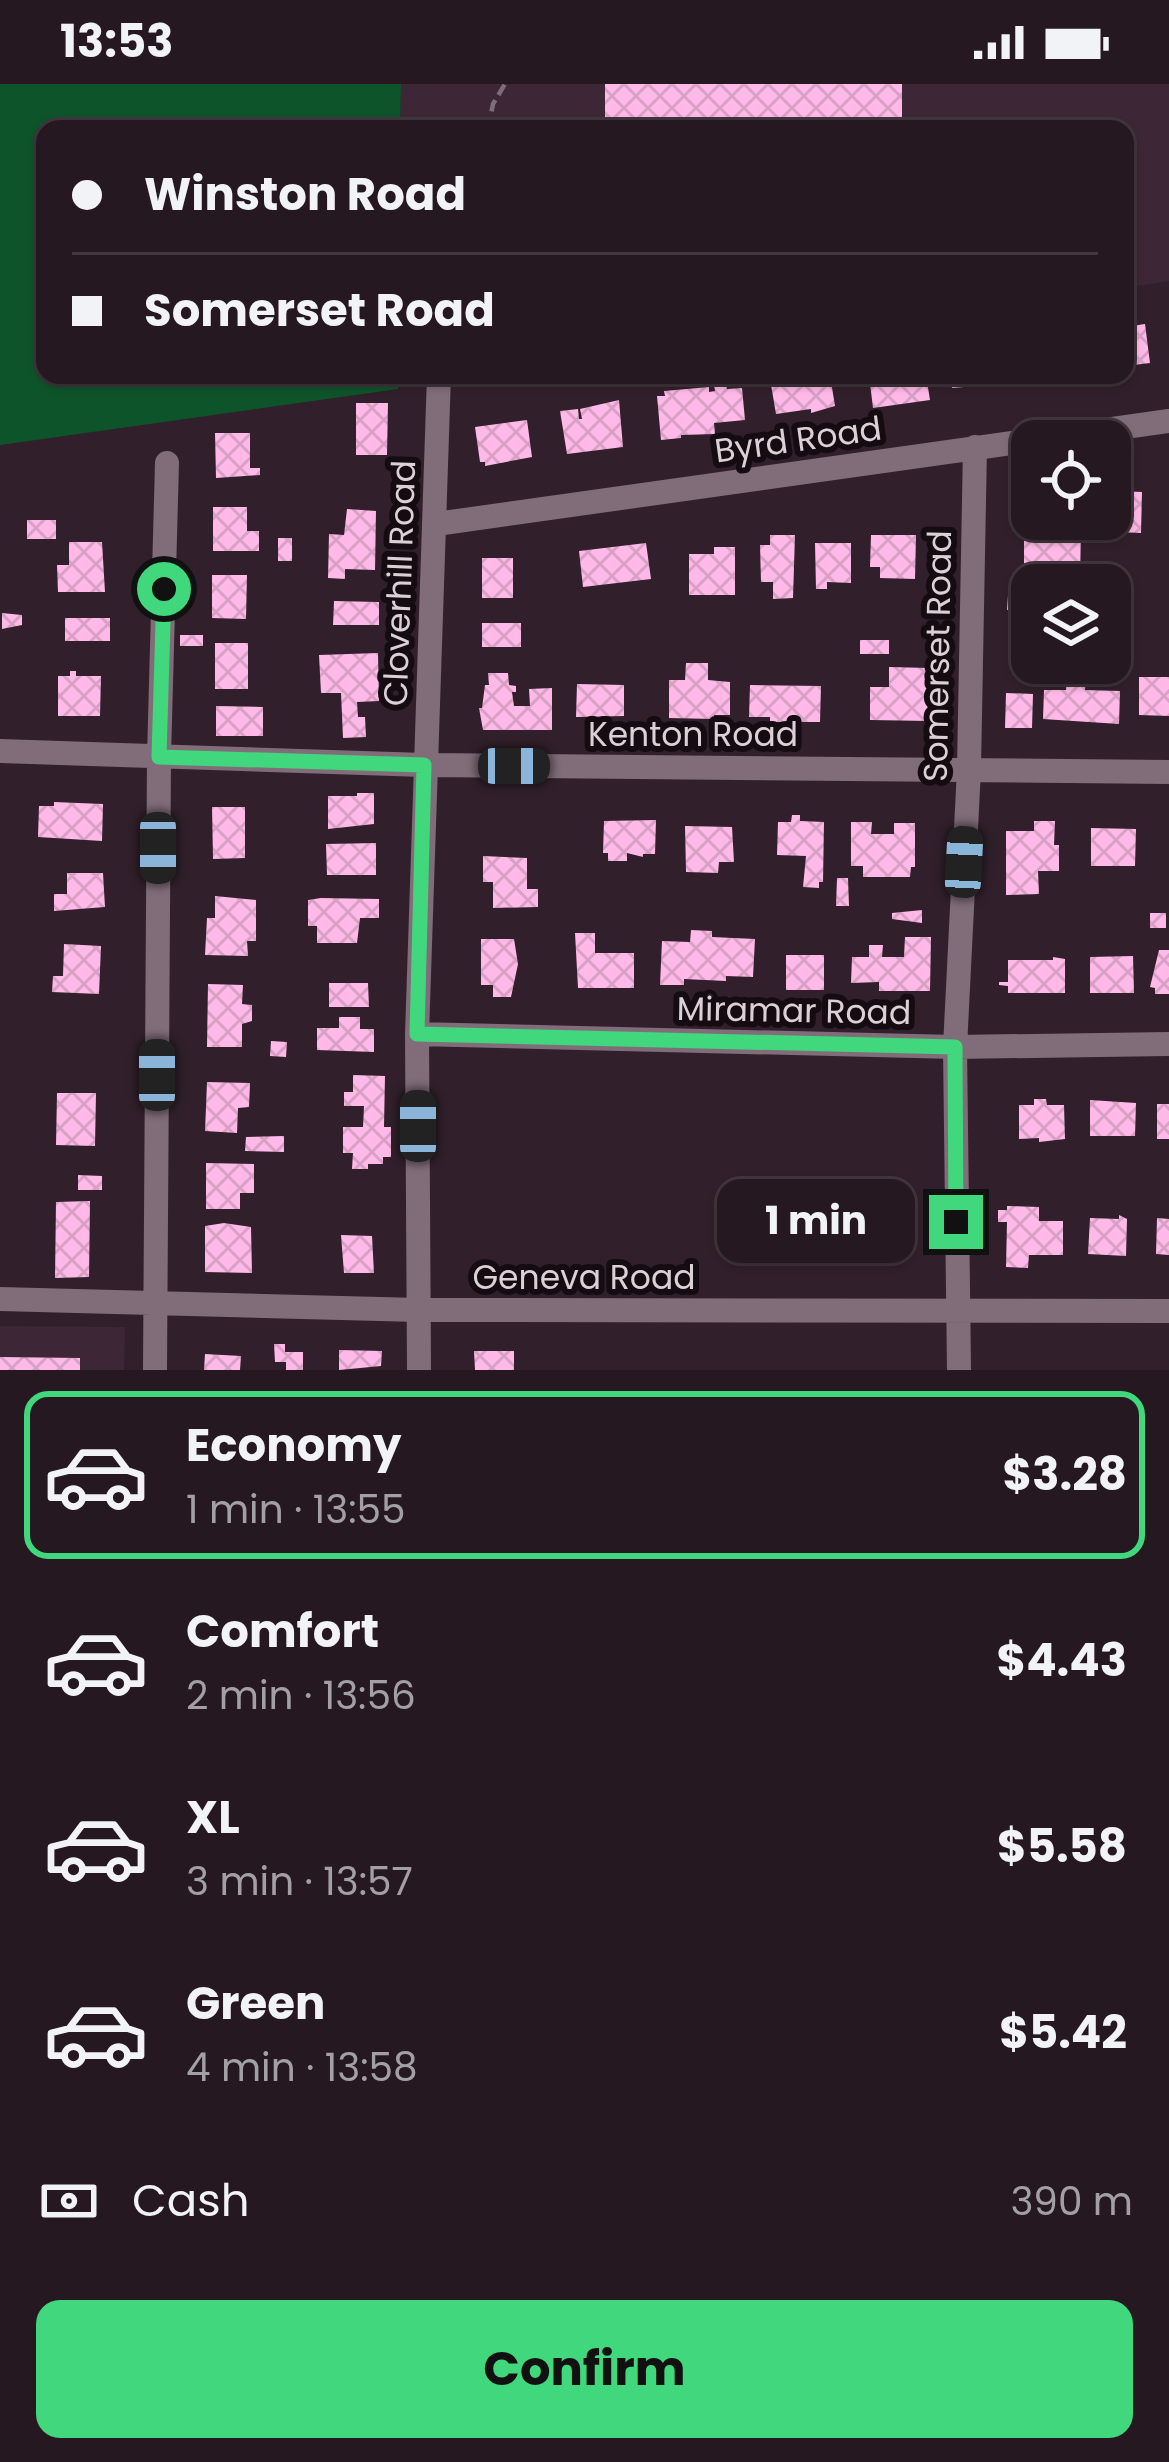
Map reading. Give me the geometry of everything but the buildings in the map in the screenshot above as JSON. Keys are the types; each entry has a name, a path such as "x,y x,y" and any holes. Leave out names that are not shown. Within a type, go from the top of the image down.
{"street":[{"name":"Cloverhill Road","path":"419,1370 417,1034 439,384"},
{"name":"Byrd Road","path":"436,524 1169,421"},
{"name":"Somerset Road","path":"958,1370 955,1047 969,769 975,447"},
{"path":"155,1370 159,757 167,463"},
{"name":"Kenton Road","path":"0,751 424,765 1169,772"},
{"name":"Miramar Road","path":"417,1034 955,1047 1169,1044"},
{"name":"Geneva Road","path":"0,1299 418,1310 1169,1312"}],"path":[{"path":"490,120 505,84"}],"shaded area":[{"path":"401,84 1169,84 1169,281 1134,287 1134,120 400,120"},
{"path":"0,1326 125,1327 124,1370 0,1370"}],"green space":[{"path":"0,84 401,84 400,120 36,120 36,384 398,384 398,389 0,445"}],"route":[{"path":"164,589 159,757 424,765 417,1034 955,1047 956,1222"}]}
